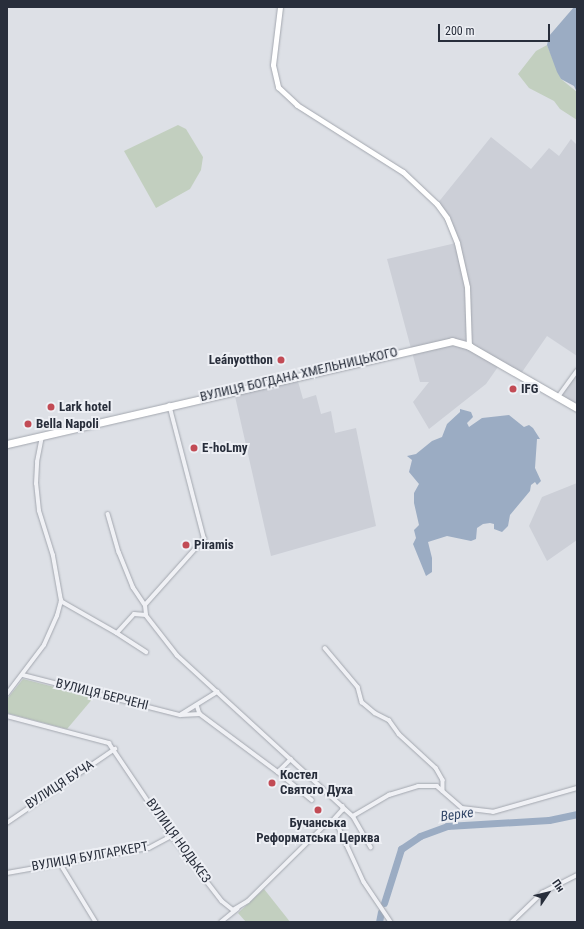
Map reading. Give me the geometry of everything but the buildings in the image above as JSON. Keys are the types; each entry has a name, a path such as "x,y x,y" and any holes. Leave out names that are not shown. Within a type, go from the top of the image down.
{"highway":[{"name":"ВУЛИЦЯ БОГДАНА ХМЕЛЬНИЦЬКОГО","path":"7,444 444,341 458,341 469,346 577,408"}],"street":[{"path":"280,7 273,65 278,87 297,105 387,160 437,204 447,218 457,243 467,287 469,346"},
{"path":"558,397 577,371"},
{"path":"145,605 204,539 169,405"},
{"path":"7,694 24,675 44,644 57,616 61,601 53,556 39,511 36,484 37,462 42,436"},
{"path":"108,514 119,552 133,587 145,605 146,615 177,655 343,806 353,816 371,847"},
{"path":"61,601 117,633 146,652"},
{"path":"117,633 134,614 146,615"},
{"path":"325,648 358,687 362,702 375,713 389,720 399,734 436,768 443,780 443,791"},
{"name":"ВУЛИЦЯ БЕРЧЕНІ","path":"24,675 180,716 200,714"},
{"path":"180,716 217,692"},
{"path":"198,705 200,714 278,772 312,800"},
{"name":"ВУЛИЦЯ НОДЬКЕЗ","path":"7,716 106,741 114,749 172,836 222,901 230,908 238,909"},
{"name":"ВУЛИЦЯ БУЧА","path":"7,823 114,749"},
{"path":"278,772 291,759"},
{"path":"353,816 400,790 432,785 443,791 462,808 493,812 577,788"},
{"path":"221,922 273,878 329,821 334,819 343,810 343,806"},
{"path":"334,819 364,882 391,922"},
{"name":"ВУЛИЦЯ БУЛГАРКЕРТ","path":"7,873 149,848 172,836"},
{"path":"60,863 96,922"},
{"path":"512,922 542,893 577,875"}],"shaded area":[{"path":"491,137 531,169 549,148 559,156 571,139 577,145 577,356 547,336 520,375 500,364 486,384 429,429 413,402 429,382 420,382 387,259 456,243 437,204"},
{"path":"577,371 577,408 558,397"},
{"path":"297,378 303,399 316,395 321,414 331,411 335,433 356,428 376,526 271,556 234,392"},
{"path":"577,483 577,540 547,561 529,526 542,497"}],"green space":[{"path":"547,45 561,79 577,92 577,120 560,109 554,101 529,88 518,74 536,51"},
{"path":"178,125 186,129 203,157 201,170 190,189 156,208 124,151"},
{"path":"23,679 94,697 67,729 7,713 7,699"},
{"path":"264,889 290,922 246,922 238,913"}],"water":[{"path":"574,7 577,7 577,92 574,86 561,79 547,45 549,36"},
{"path":"460,409 471,412 473,417 467,423 469,427 482,418 509,415 524,427 529,425 533,428 540,439 537,439 535,468 541,481 537,485 535,482 531,485 530,491 510,515 508,526 502,532 494,529 494,524 490,523 483,524 477,528 476,539 471,541 447,536 428,542 432,558 432,572 426,576 413,544 416,538 414,530 419,525 414,503 414,493 419,484 409,472 412,460 407,456 416,454 432,441 442,437 447,424 460,412"}],"waterway":[{"name":"Верке","path":"384,903 401,849 420,836 447,826 549,820 577,814"},
{"name":"Верке","path":"379,922 381,912"}],"place":[{"name":"Leányotthon","path":"281,360"},
{"name":"IFG","path":"513,389"},
{"name":"Lark hotel","path":"51,407"},
{"name":"Bella Napoli","path":"28,424"},
{"name":"E-hoLmy","path":"194,448"},
{"name":"Piramis","path":"186,545"},
{"name":"Костел Святого Духа","path":"272,783"},
{"name":"Бучанська Реформатська Церква","path":"318,810"}]}
